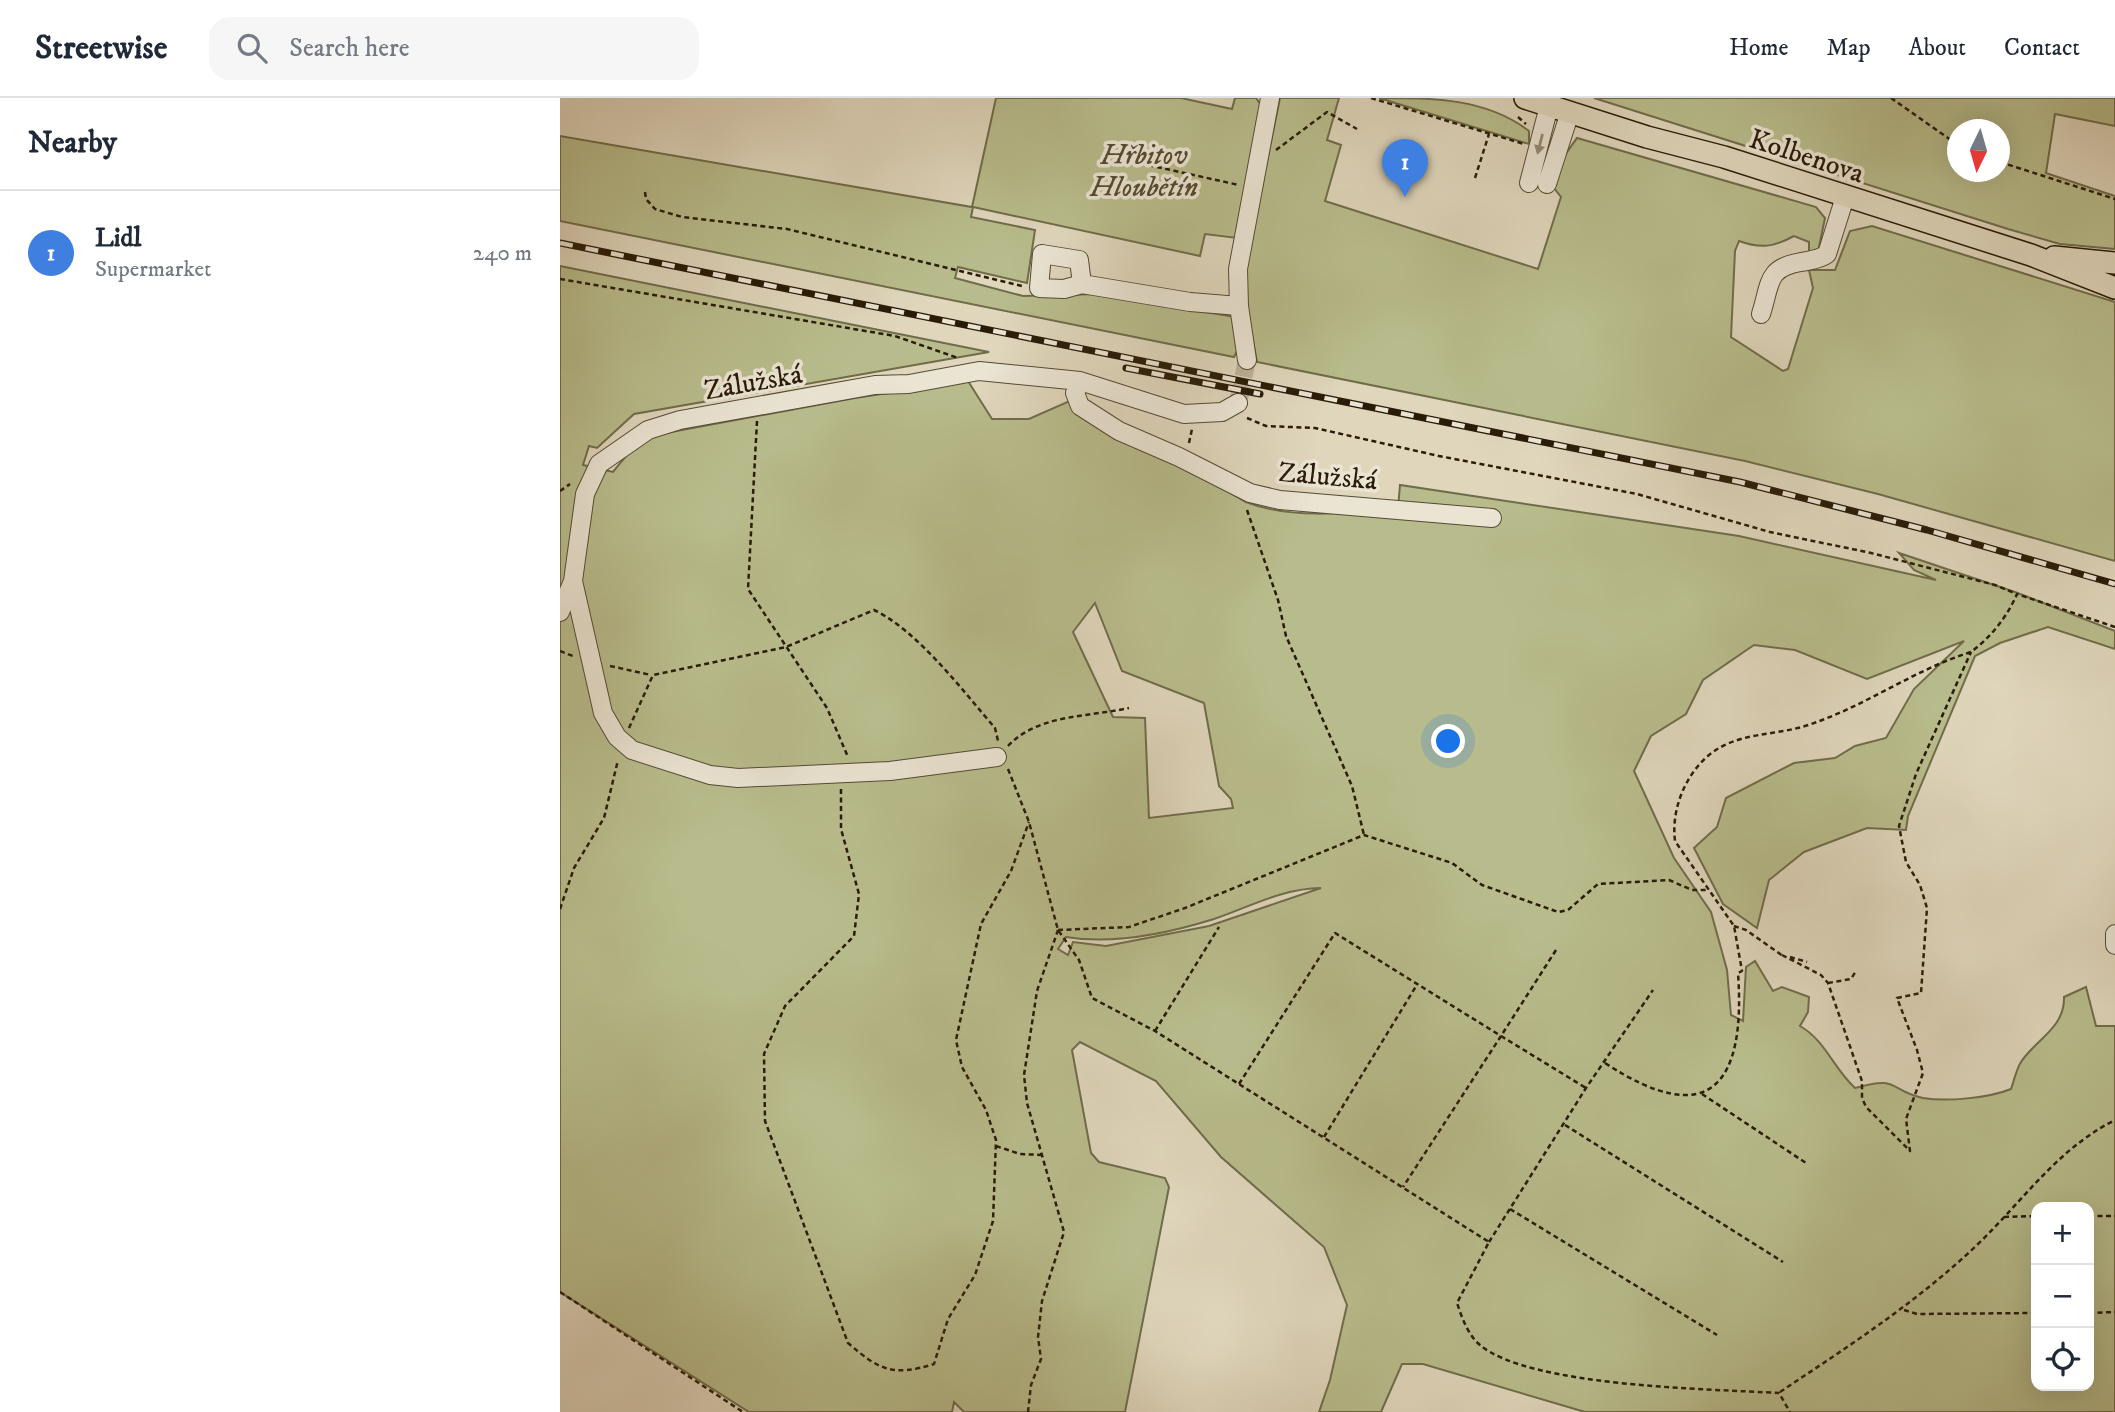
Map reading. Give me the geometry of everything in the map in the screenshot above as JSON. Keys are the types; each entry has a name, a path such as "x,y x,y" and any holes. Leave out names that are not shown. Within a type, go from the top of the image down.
{"main road":[{"name":"Kolbenova","path":"1522,108 1560,109 1724,157 2031,255 2115,288"},
{"name":"Kolbenova","path":"2031,255 2115,263"}],"street":[{"path":"1247,360 1239,306 1238,269 1269,98"},
{"path":"1538,183 1560,109"},
{"path":"1761,314 1775,271 1780,266 1821,258 1827,254 1845,197"},
{"path":"1083,284 1079,260 1042,254 1039,288 1064,289 1083,284 1190,302 1239,306"},
{"name":"Zálužská","path":"560,612 573,581 585,494 599,464 649,430 681,420 875,385 909,384 979,371 1080,381 1184,414 1200,415 1235,406"},
{"name":"Zálužská","path":"1080,381 1075,393 1080,406 1119,431 1179,457 1250,493 1280,500 1492,518"},
{"path":"573,581 603,713 632,750 710,775 738,778 848,773 1000,755"},
{"path":"2115,934 2115,945"}],"path":[{"path":"1371,98 1530,146"},
{"path":"1891,98 1947,137"},
{"path":"1522,108 1530,127"},
{"path":"1257,162 1326,112 1357,129"},
{"path":"1475,178 1489,134"},
{"path":"1107,156 1253,188"},
{"path":"2010,165 2115,199"},
{"path":"645,192 646,199 655,209 682,217 787,229 1039,288"},
{"path":"560,279 895,336 959,358"},
{"path":"1235,406 1266,426 1315,428 1439,456 1637,494 1770,532 1871,553 1982,582 2115,627"},
{"path":"758,407 748,589 827,708 848,773 841,829 859,894 854,936 785,1006 764,1054 765,1121 848,1343 876,1367 913,1370 934,1364 948,1319 975,1275 993,1221 996,1146 986,1110 962,1067 957,1040 981,924 1011,871 1029,822"},
{"path":"1250,493 1246,502 1249,522 1278,600 1286,636 1352,786 1364,835"},
{"path":"1605,1063 1660,1093 1675,1096 1702,1094 1712,1089 1723,1077 1739,1037 1738,972 1742,971 1734,926 1675,841 1673,828 1680,797 1698,766 1722,746 1760,733 1803,727 1971,652 1985,641 2001,622 2017,594"},
{"path":"593,663 653,675 786,647 874,610 887,617 920,647 995,728 1000,755 1009,770 1029,822 1058,930 1079,960 1092,998 1155,1031 1489,1242"},
{"path":"1734,926 1746,930 1782,955 1821,975 1828,983 1862,1081 1862,1098 1866,1107 1910,1151 1906,1119 1923,1073 1897,998 1921,993 1927,908 1920,885 1906,862 1899,826 1916,774 1971,652"},
{"path":"560,909 574,868 604,818 623,741 653,675"},
{"path":"1000,755 1018,736 1041,723 1129,708"},
{"path":"1058,930 1129,927 1185,908 1364,835 1451,863 1482,886 1558,912 1568,910 1598,884 1669,880 1692,890 1709,890"},
{"path":"1155,1031 1219,927"},
{"path":"1030,1411 1031,1385 1041,1359 1038,1337 1042,1301 1064,1232 1027,1103 1024,1075 1037,991 1058,930"},
{"path":"1239,1084 1335,933 1586,1088"},
{"path":"1403,1188 1556,950"},
{"path":"1782,955 1807,962"},
{"path":"1828,983 1850,979 1856,971"},
{"path":"1324,1137 1418,983"},
{"path":"1653,990 1586,1088 1489,1242 1457,1303 1464,1325 1480,1345 1502,1357 1545,1371 1648,1386 1779,1393 1904,1310 2004,1217 2084,1136 2115,1120"},
{"path":"1702,1094 1806,1163"},
{"path":"1565,1125 1783,1262"},
{"path":"996,1146 1020,1154 1042,1155"},
{"path":"1510,1209 1717,1335"},
{"path":"2004,1217 2031,1216"},
{"path":"2094,1216 2115,1216"},
{"path":"560,1292 743,1412"},
{"path":"1904,1310 1917,1314 2031,1313"},
{"path":"2094,1313 2115,1312"},
{"path":"1779,1393 1790,1412"}],"green space":[{"name":"Hřbitov Hloubětín","path":"996,98 1181,98 1232,109 1235,98 1256,98 1261,105 1237,238 1205,234 1200,256 973,207 971,217 1035,230 1027,283 958,267 955,278 1023,296 1101,294 1235,317 1240,345 1234,357 560,221 560,136 972,207"},
{"path":"1280,98 1339,98 1327,140 1341,145 1325,201 1538,269 1561,197 1554,188 1558,165 1577,138 1816,207 1825,218 1818,252 1809,254 1809,242 1794,236 1767,246 1739,241 1735,251 1731,337 1783,371 1788,369 1813,288 1809,270 1835,270 1850,231 1872,226 2115,302 2115,561 1878,494 1745,461 1257,362 1242,284"},
{"path":"1379,98 1439,100 1477,106 1512,120 1529,131 1529,144"},
{"path":"1594,98 2115,98 2115,126 2055,114 2046,173 2115,196 2115,249 2060,244"},
{"path":"560,266 989,352 634,414 597,448 589,446 583,465 613,472 639,440 655,435 855,398 968,381 992,419 1029,419 1074,399 1246,502 1264,508 1321,514 1398,508 1400,485 1739,536 1936,580 1914,570 1899,553 2015,592 2115,631 2115,649 2048,627 2000,643 1975,656 1908,816 1906,830 1867,828 1804,852 1769,880 1757,928 1723,904 1694,848 1717,827 1726,798 1794,763 1835,758 1855,746 1886,738 1914,689 1964,641 1867,679 1795,650 1754,645 1703,680 1686,714 1651,736 1634,771 1674,858 1711,912 1727,970 1731,1015 1743,1021 1746,967 1755,961 1773,991 1782,987 1809,997 1808,1012 1800,1026 1816,1039 1855,1088 1887,1083 1912,1095 1943,1100 1980,1097 2011,1089 2021,1062 2060,1017 2064,997 2086,987 2096,1026 2115,1026 2115,1412 1585,1412 1423,1364 1402,1364 1381,1412 1319,1412 1330,1380 1347,1305 1324,1247 1221,1157 1156,1081 1080,1042 1072,1050 1091,1153 1099,1162 1165,1178 1169,1187 1125,1412 964,1412 954,1402 952,1412 749,1412 560,1292","holes":["1095,603 1122,671 1204,703 1219,786 1231,799 1233,808 1149,818 1145,718 1113,717 1073,632","1321,888 1209,926 1106,946 1073,942 1068,955 1058,949 1066,937 1103,940 1160,933 1214,919 1294,891"]}],"tunnel":[{"path":"1238,403 1247,360"}],"railway":[{"path":"560,243 1740,482 1927,530 2115,584"},
{"path":"1126,368 1260,394"}],"place":[{"name":"Lidl","path":"1405,197"}]}
